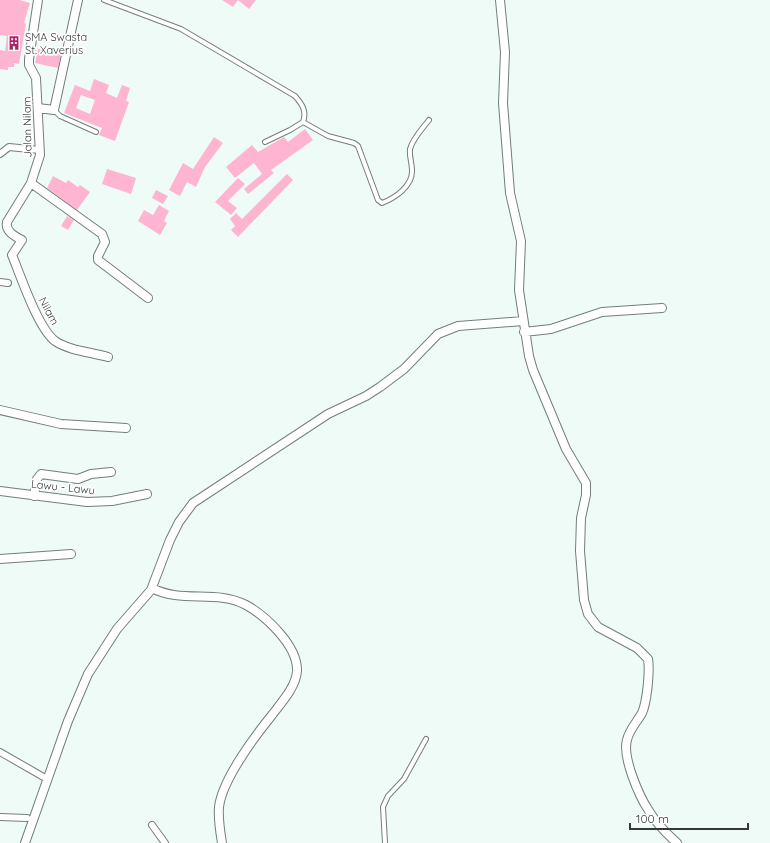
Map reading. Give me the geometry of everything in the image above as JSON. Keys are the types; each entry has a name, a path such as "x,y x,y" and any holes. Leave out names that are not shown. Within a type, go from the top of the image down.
{"street":[{"name":"Jalan Nilam","path":"22,240 8,231 6,225 31,183 38,166 40,150 36,78 29,65 29,59 38,0"},
{"path":"38,108 54,110 78,0"},
{"path":"500,0 506,63 503,103 504,121 510,193 521,241 520,290 524,332 533,370 566,449 586,482 586,494 580,529 580,551 584,600 588,614 598,627 642,651 648,659 648,674 644,707 630,732 626,745 628,761 642,799 649,813 677,843"},
{"path":"0,154 9,147 40,150"},
{"path":"31,183 102,234 105,242 98,256 98,260 148,298"},
{"name":"Nilam","path":"22,240 12,255 33,306 48,334 55,340 71,348 108,356"},
{"path":"0,282 8,283"},
{"path":"524,332 551,329 602,312 662,308"},
{"path":"25,843 77,696 88,674 117,629 152,588 170,540 179,522 193,504 328,414 366,396 412,361 438,334 458,326 523,321"},
{"path":"0,410 61,424 126,428"},
{"path":"34,496 37,479 41,474 78,479 91,474 111,472"},
{"name":"Lawu - Lawu","path":"0,491 91,502 147,494"},
{"path":"0,559 71,554"},
{"path":"152,588 163,593 179,596 212,596 235,600 259,613 280,634 292,650 297,670 292,687 285,699 251,743 227,783 219,806 219,829 222,843"},
{"path":"0,752 47,779"},
{"path":"0,817 27,818"},
{"path":"152,825 166,843"}],"lane":[{"path":"104,0 181,30 294,96 303,107 305,115 303,122 265,142"},
{"path":"54,110 60,116 96,132"},
{"path":"303,122 324,134 354,143 358,146 378,200 383,202 401,191 410,182 412,174 410,149 417,136 429,120"},
{"path":"386,843 383,807 388,796 404,779 426,739"}],"building":[{"name":"SMA Swasta St. Xaverius","path":"0,0 20,0 30,3 24,23 26,24 19,64 14,63 14,67 8,67 8,70 0,69 0,50 5,51 7,36 0,35"},
{"path":"222,0 238,0 233,7"},
{"path":"238,0 256,0 249,9"},
{"path":"38,49 61,54 58,68 35,63"},
{"path":"94,79 109,85 106,93 117,98 122,85 130,88 126,101 129,102 115,141 99,135 102,128 64,113 75,85 90,91","holes":["81,95 95,100 90,114 76,108"]},
{"path":"305,129 313,140 271,170 274,173 248,194 244,189 262,174 254,163 235,178 226,167 252,145 258,152 284,137 288,142"},
{"path":"214,137 223,143 205,167 196,187 187,182 180,196 169,190 183,163 193,169"},
{"path":"107,169 136,178 131,194 102,184"},
{"path":"287,174 293,180 238,237 231,230 235,226 230,219 236,213 242,219"},
{"path":"53,176 66,183 68,180 78,187 80,185 90,192 77,210 47,188"},
{"path":"238,178 245,184 228,201 237,208 231,215 215,202"},
{"path":"156,190 168,196 163,204 152,198"},
{"path":"159,205 169,211 164,221 167,223 160,235 138,221 144,210 153,215"},
{"path":"67,216 74,220 68,230 61,226"}],"place":[{"name":"SMA Swasta St. Xaverius","path":"14,43"}]}
